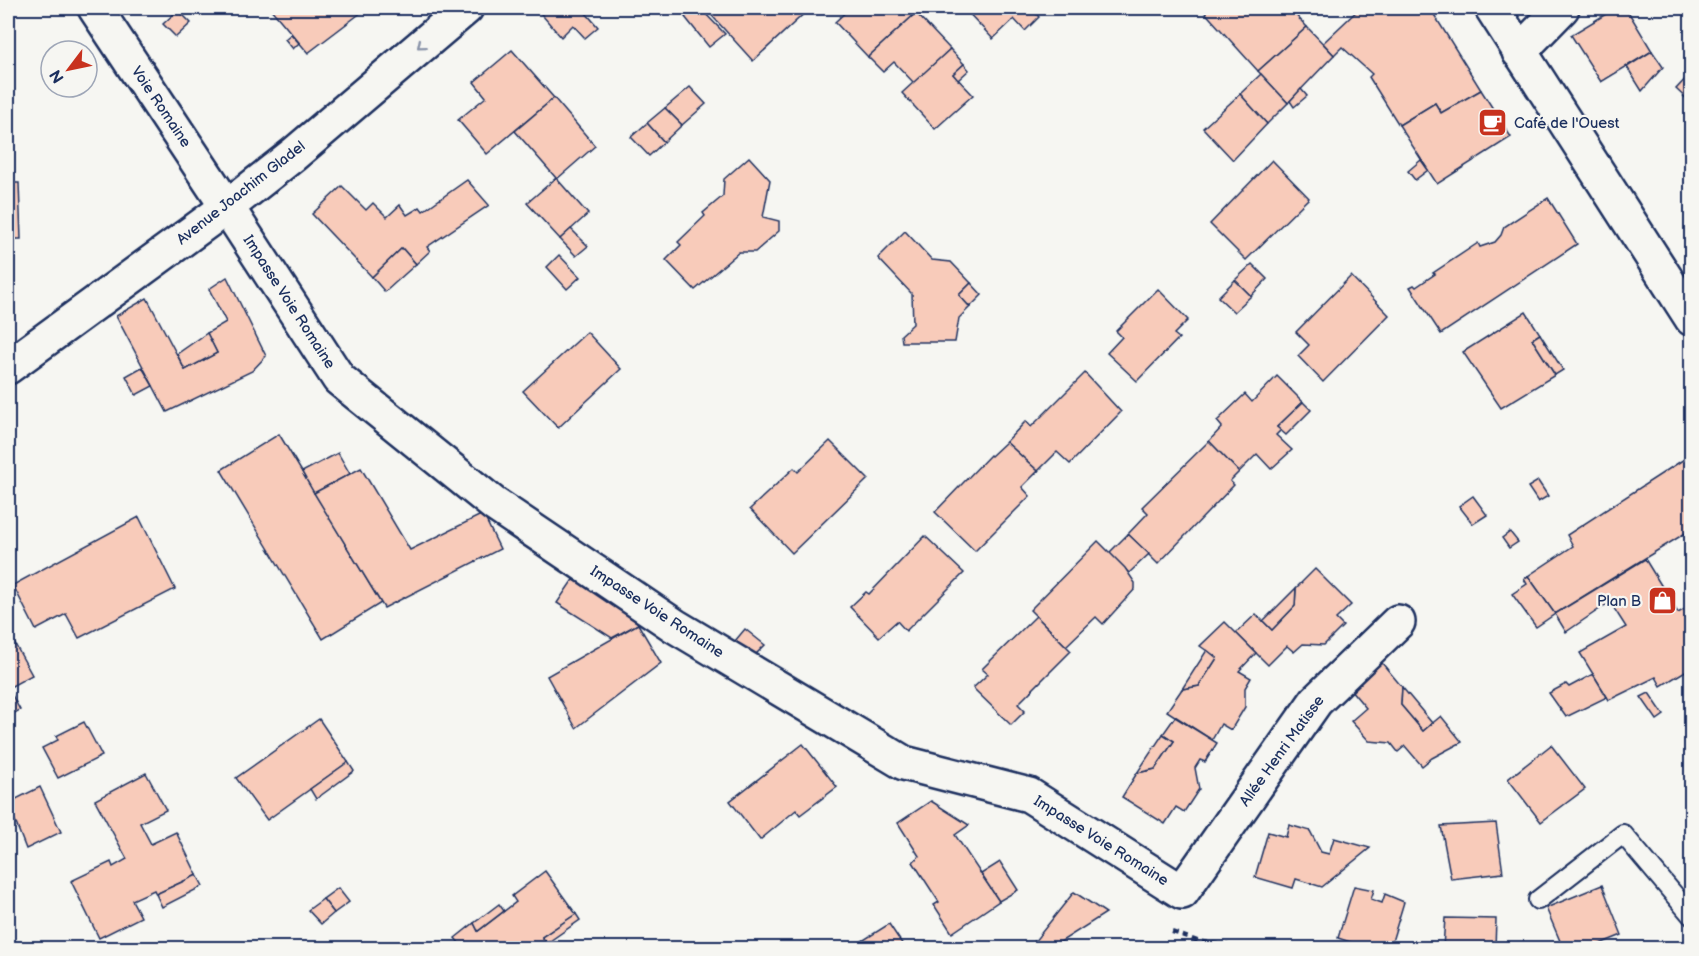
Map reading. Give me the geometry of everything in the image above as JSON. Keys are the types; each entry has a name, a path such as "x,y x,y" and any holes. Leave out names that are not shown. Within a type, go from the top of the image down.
{"street":[{"name":"Voie Romaine","path":"95,8 227,207"},
{"name":"Avenue Joachim Gladel","path":"8,367 227,207 293,155 466,8"},
{"path":"1492,8 1692,319"},
{"path":"1519,52 1562,8"},
{"name":"Impasse Voie Romaine","path":"227,207 339,379 494,504 675,626 904,763 1029,795 1182,892"},
{"name":"Allée Henri Matisse","path":"1182,892 1316,701 1398,622"}],"lane":[{"path":"1538,900 1623,834 1692,916"}],"building":[{"path":"270,8 358,8 362,12 308,53"},
{"path":"536,8 592,8 586,13 598,27 585,38 573,25 561,37"},
{"path":"695,8 700,8 725,34 709,47 685,17"},
{"path":"705,8 810,8 753,61"},
{"path":"850,8 912,8 916,13 868,57 835,22"},
{"path":"964,8 1031,8 1039,17 1025,31 1014,19 993,39"},
{"path":"1201,8 1289,8 1307,27 1258,71"},
{"path":"1360,8 1430,8 1481,90 1441,113 1435,103 1399,125 1369,77 1372,74 1342,47 1334,55 1323,43"},
{"path":"1616,8 1626,8 1652,51 1601,82 1571,35"},
{"path":"178,10 191,23 176,37 163,24"},
{"path":"916,13 950,49 914,83 894,62 883,72 868,57"},
{"path":"1307,27 1334,55 1288,103 1258,71"},
{"path":"291,34 299,43 293,49 285,39"},
{"path":"950,49 964,64 953,74 973,95 935,129 902,93"},
{"path":"512,50 554,98 487,154 458,120 486,97 474,82"},
{"path":"1652,51 1663,67 1642,91 1627,67"},
{"path":"964,64 969,70 958,80 953,74"},
{"path":"1692,72 1692,104 1676,89"},
{"path":"1261,74 1288,103 1267,124 1240,94"},
{"path":"690,87 706,104 682,125 665,108"},
{"path":"1301,89 1307,96 1294,107 1290,101"},
{"path":"1481,90 1511,137 1437,184 1399,125 1435,103 1441,113"},
{"path":"1240,94 1267,124 1233,160 1203,128"},
{"path":"554,98 595,146 557,179 588,214 560,239 527,203 556,178 515,131"},
{"path":"665,108 682,125 664,142 647,123"},
{"path":"647,123 664,142 649,156 631,137"},
{"path":"749,157 770,180 763,217 779,221 779,231 755,252 739,252 695,290 666,260 681,245 678,242 705,216 703,213 723,196 724,179"},
{"path":"1272,160 1309,198 1246,260 1210,224"},
{"path":"1421,160 1428,170 1415,180 1408,171"},
{"path":"467,180 489,205 427,247 430,251 416,264 402,248 372,277 312,214 342,186 366,210 373,203 387,217 400,205 407,215 420,207 423,211"},
{"path":"8,183 19,183 21,239 9,239"},
{"path":"1548,198 1577,244 1441,334 1410,287 1414,285 1416,287 1478,243 1480,247 1495,242 1504,227"},
{"path":"571,229 588,246 576,256 560,239"},
{"path":"905,231 932,260 951,262 971,283 959,295 970,307 959,318 955,342 902,342 901,335 913,324 912,294 878,258"},
{"path":"402,248 416,264 385,292 372,277"},
{"path":"559,255 580,277 567,289 547,267"},
{"path":"1252,264 1267,279 1251,296 1235,280"},
{"path":"1351,276 1389,315 1323,382 1298,356 1309,345 1296,332"},
{"path":"227,277 266,356 252,371 167,412 116,316 147,298 185,370 217,353 207,333 226,322 209,289"},
{"path":"1235,280 1251,296 1234,312 1218,297"},
{"path":"971,283 982,295 970,307 959,295"},
{"path":"1158,289 1188,320 1174,334 1179,338 1137,381 1107,353 1122,337 1116,331"},
{"path":"1526,312 1540,334 1532,339 1555,375 1501,408 1463,352"},
{"path":"587,332 621,369 558,428 523,391"},
{"path":"207,333 217,353 185,370 177,354"},
{"path":"1540,334 1563,370 1555,375 1532,339"},
{"path":"142,367 153,386 136,395 126,376"},
{"path":"1085,373 1121,412 1070,464 1057,452 1038,471 1006,442 1026,421 1031,427"},
{"path":"1277,376 1303,402 1277,427 1281,430 1276,435 1292,450 1271,469 1257,454 1239,472 1209,441 1222,427 1217,421 1245,394 1252,402"},
{"path":"1303,402 1311,410 1286,435 1277,427"},
{"path":"279,434 381,603 323,639 221,470"},
{"path":"830,441 868,479 792,553 750,509 794,468 798,472"},
{"path":"1209,441 1239,472 1230,481 1234,485 1158,564 1128,534 1148,513 1142,507"},
{"path":"1006,442 1038,471 1022,487 1030,496 975,551 935,512 990,455"},
{"path":"338,453 350,474 314,493 302,472"},
{"path":"1692,454 1692,529 1555,614 1528,576 1573,546 1567,535"},
{"path":"361,468 410,550 483,514 500,549 384,608 314,493"},
{"path":"1538,481 1548,496 1538,502 1528,487"},
{"path":"1473,496 1487,515 1473,524 1459,506"},
{"path":"139,517 175,589 79,638 66,614 36,630 13,585"},
{"path":"1510,532 1518,542 1509,548 1502,538"},
{"path":"1128,534 1149,554 1129,573 1109,553"},
{"path":"925,536 964,573 906,631 897,621 879,637 850,607 866,592 869,594"},
{"path":"1098,541 1125,568 1135,583 1135,589 1103,624 1096,617 1066,646 1030,610"},
{"path":"1645,559 1678,613 1692,605 1692,667 1661,686 1656,677 1609,700 1580,653 1626,627 1610,602 1566,632 1555,614"},
{"path":"1315,569 1351,605 1336,619 1343,626 1324,645 1303,644 1294,652 1287,646 1268,665 1236,633 1256,614 1272,630 1295,606 1296,588"},
{"path":"1528,576 1555,614 1536,627 1512,594 1527,584 1524,579"},
{"path":"574,578 634,617 638,624 612,638 557,603"},
{"path":"1296,588 1295,606 1272,630 1263,621"},
{"path":"1036,616 1071,651 1018,704 1025,711 1011,725 973,688 988,674 982,669"},
{"path":"1225,622 1256,653 1239,671 1251,678 1245,688 1245,707 1231,730 1221,724 1212,740 1167,711 1182,689 1199,686 1217,658 1200,646"},
{"path":"638,624 661,663 576,728 547,676"},
{"path":"745,629 765,645 749,661 729,648"},
{"path":"10,635 32,675 8,688 8,637"},
{"path":"1207,650 1217,658 1199,686 1182,689"},
{"path":"1382,663 1402,687 1401,705 1423,731 1441,716 1462,742 1422,766 1405,746 1398,752 1391,743 1369,741 1351,721 1366,708 1350,689"},
{"path":"1593,674 1607,697 1566,717 1549,693 1566,684 1569,687"},
{"path":"1402,687 1432,723 1423,731 1401,705"},
{"path":"8,688 20,710 11,715 8,709"},
{"path":"1649,693 1664,715 1657,720 1641,697"},
{"path":"1175,717 1217,743 1205,762 1200,760 1195,768 1199,789 1184,812 1176,807 1165,824 1122,797 1137,773 1155,769 1174,741 1163,734"},
{"path":"319,719 348,762 267,820 236,778"},
{"path":"84,722 102,756 58,778 42,748 58,740 56,736"},
{"path":"1163,734 1174,741 1155,769 1137,773"},
{"path":"803,744 837,787 800,815 796,810 760,840 730,801"},
{"path":"1551,745 1585,789 1541,822 1508,779"},
{"path":"348,762 354,771 316,799 310,789"},
{"path":"146,773 166,810 140,823 151,844 176,832 197,875 156,894 154,890 132,900 141,917 99,938 71,881 111,862 113,867 127,859 95,800"},
{"path":"40,787 61,832 26,849 8,803"},
{"path":"931,801 969,825 955,835 999,901 952,933 934,905 939,902 913,862 919,856 898,823"},
{"path":"1496,823 1503,873 1451,879 1441,826"},
{"path":"1289,825 1310,831 1321,852 1329,854 1334,838 1370,848 1322,887 1296,879 1293,888 1255,877 1268,832 1286,837"},
{"path":"1000,862 1018,890 999,901 981,874"},
{"path":"545,871 576,914 542,937 547,943 540,948 463,948 455,938 474,923 478,931 516,902 512,896"},
{"path":"197,875 203,886 162,907 156,894"},
{"path":"1602,885 1622,935 1590,948 1563,948 1546,908"},
{"path":"1354,886 1374,890 1371,899 1382,903 1385,894 1404,902 1390,948 1368,948 1338,938"},
{"path":"338,888 349,902 334,913 323,899"},
{"path":"1074,892 1106,913 1051,948 1043,948 1034,942"},
{"path":"323,899 334,913 321,924 308,910"},
{"path":"499,904 504,911 478,931 474,923"},
{"path":"576,914 580,920 547,943 542,937"},
{"path":"1445,918 1496,919 1495,948 1443,948"},
{"path":"889,924 905,948 851,948"}],"place":[{"name":"Café de l'Ouest","path":"1493,123"},
{"name":"Plan B","path":"1662,601"}]}
